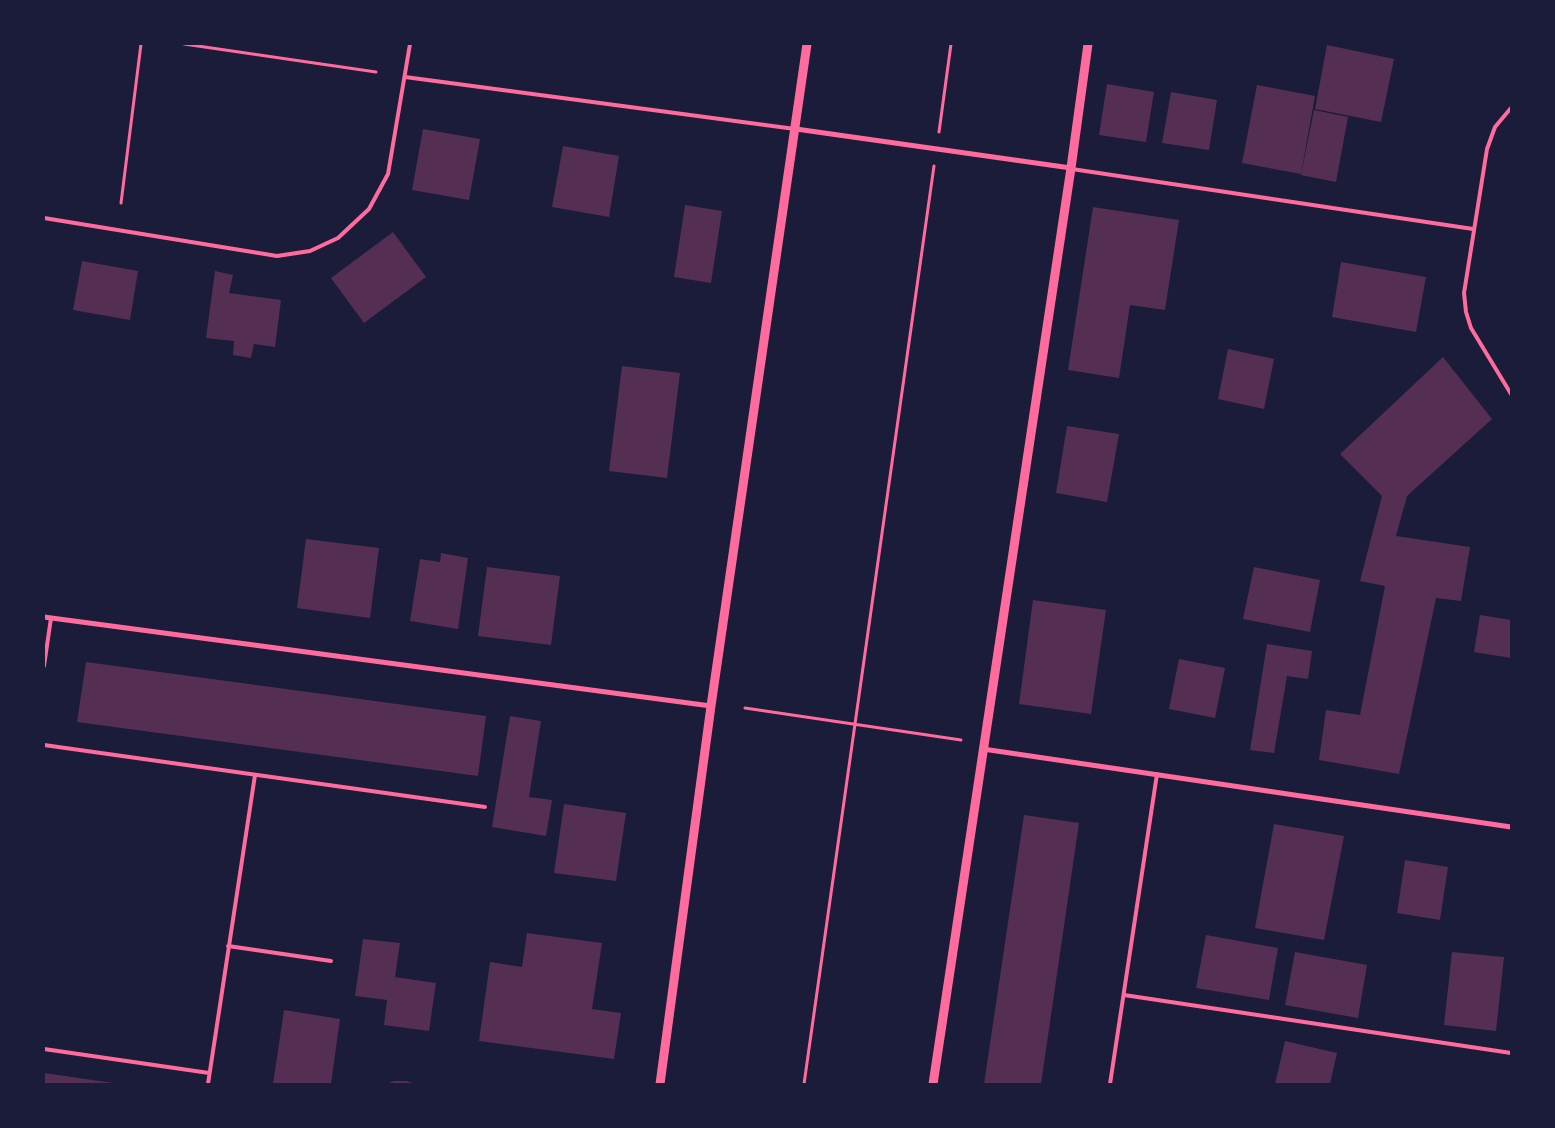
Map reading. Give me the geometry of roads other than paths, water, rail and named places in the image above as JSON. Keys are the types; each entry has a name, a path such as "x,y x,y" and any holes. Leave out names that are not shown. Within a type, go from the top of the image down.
{"street":[{"path":"660,1084 711,706 807,44"},
{"path":"933,1084 1088,44"},
{"path":"796,130 1070,168"},
{"path":"44,617 711,706"},
{"path":"983,749 1511,827"}],"lane":[{"path":"44,218 277,256 310,251 338,238 369,209 388,174 410,44"},
{"path":"405,77 796,130"},
{"path":"1511,108 1495,126 1487,149 1464,293 1466,312 1471,328 1511,394"},
{"path":"1070,168 1473,229"},
{"path":"44,666 51,618"},
{"path":"44,745 485,807"},
{"path":"1110,1084 1157,774"},
{"path":"208,1084 255,775"},
{"path":"228,946 331,960"},
{"path":"1124,995 1511,1053"},
{"path":"44,1049 209,1073"}]}
